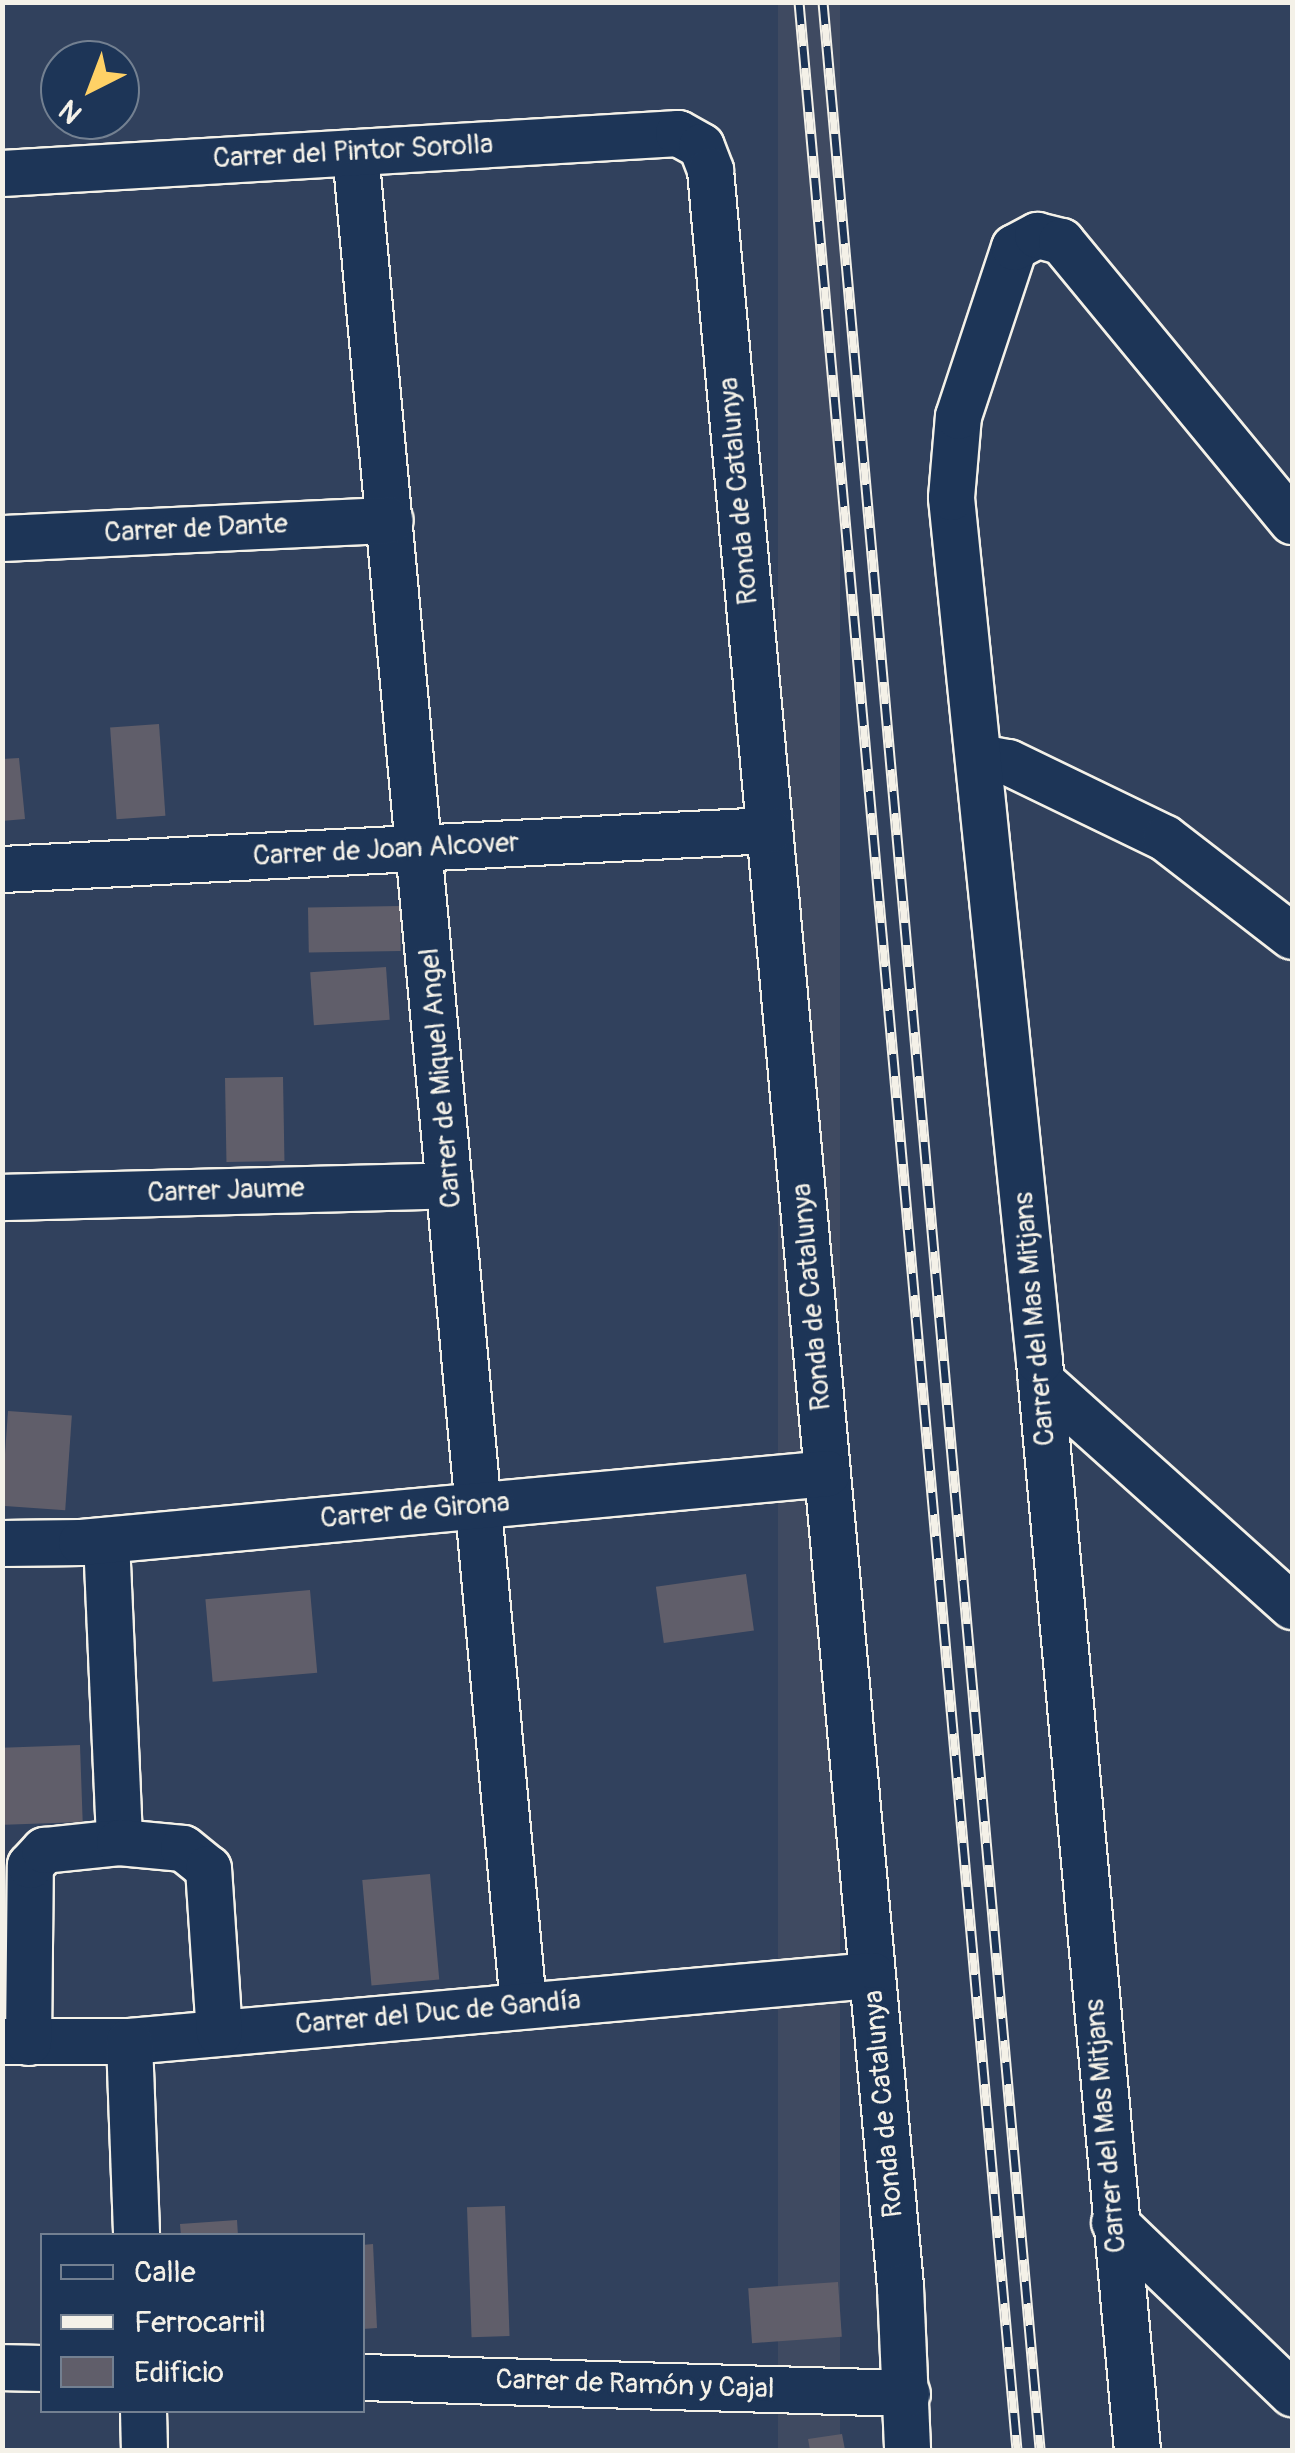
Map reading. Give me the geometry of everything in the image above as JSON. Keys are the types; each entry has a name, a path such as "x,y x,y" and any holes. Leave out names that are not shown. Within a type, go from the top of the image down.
{"street":[{"name":"Carrer del Pintor Sorolla","path":"2,173 678,133 701,146"},
{"name":"Ronda de Catalunya","path":"701,146 710,170 828,1473 906,2393 907,2450"},
{"name":"Carrer de Miquel Angel","path":"355,152 524,2005"},
{"name":"Carrer del Mas Mitjans","path":"1137,2450 1041,1380 951,497 958,416 1014,247 1037,234 1061,241 1292,521"},
{"name":"Carrer de Dante","path":"2,538 390,520"},
{"path":"980,756 1008,762 1165,838 1292,936"},
{"name":"Carrer de Joan Alcover","path":"2,869 770,830"},
{"name":"Carrer Jaume","path":"2,1197 450,1185"},
{"path":"1041,1380 1292,1606"},
{"name":"Carrer de Girona","path":"2,1543 106,1540 828,1473"},
{"path":"106,1540 118,1842"},
{"path":"15,2041 30,1865 44,1850 118,1842 182,1848 208,1868 219,2033"},
{"name":"Carrer del Duc de Gandía","path":"15,2041 129,2041 872,1974"},
{"path":"129,2041 136,2233"},
{"path":"1114,2222 1292,2393"},
{"path":"2,2367 40,2368"},
{"name":"Carrer de Ramón y Cajal","path":"365,2377 906,2393"},
{"path":"143,2413 144,2450"}],"shaded area":[{"path":"778,3 840,3 840,2450 778,2450"}],"building":[{"path":"159,724 165,816 117,819 110,727"},
{"path":"19,758 25,819 2,821 2,759"},
{"path":"400,906 401,951 309,953 308,908"},
{"path":"386,967 390,1020 314,1025 310,972"},
{"path":"283,1077 284,1161 226,1162 225,1078"},
{"path":"8,1411 72,1415 65,1510 2,1506"},
{"path":"746,1574 754,1630 664,1643 656,1587"},
{"path":"310,1590 317,1673 213,1682 205,1599"},
{"path":"80,1745 83,1822 5,1825 2,1748"},
{"path":"430,1874 439,1980 371,1986 362,1880"},
{"path":"505,2206 510,2336 472,2337 467,2207"},
{"path":"237,2220 238,2233 181,2233 180,2224"},
{"path":"373,2244 377,2328 365,2329 365,2245"},
{"path":"838,2282 842,2337 752,2343 748,2288"},
{"path":"842,2434 845,2450 810,2450 808,2439"}],"railway":[{"path":"799,2 1017,2450"},
{"path":"823,2 1040,2450"}]}
